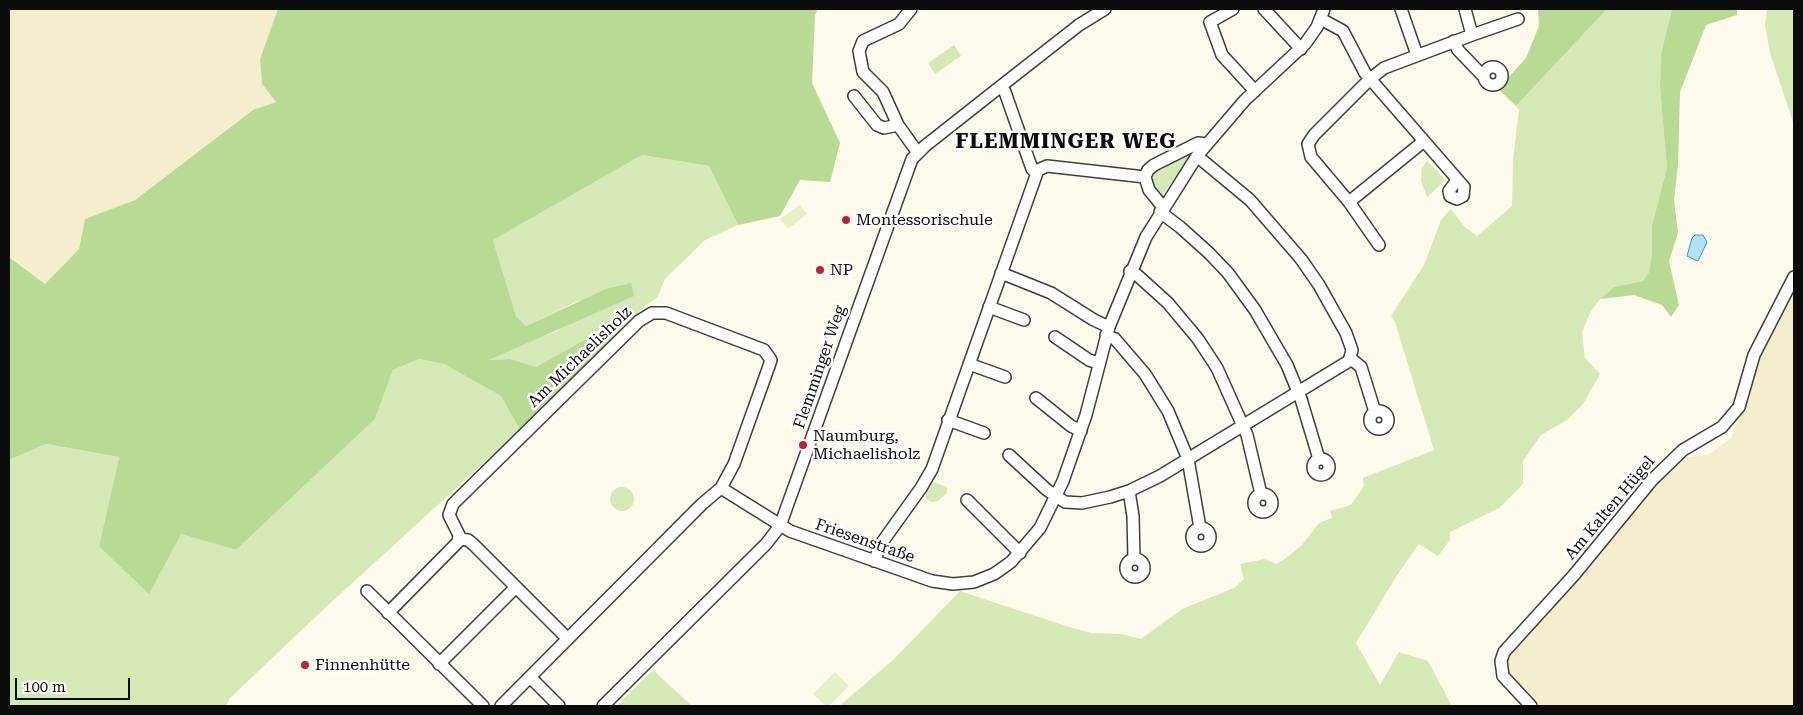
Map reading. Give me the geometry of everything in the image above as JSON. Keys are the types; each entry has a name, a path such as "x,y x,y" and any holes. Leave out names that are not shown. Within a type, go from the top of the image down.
{"street":[{"path":"911,9 899,24 867,38 860,48 863,72 883,92 898,125 918,153"},
{"name":"Flemminger Weg","path":"604,706 766,544 780,526 908,166 918,153 1091,12 1104,9"},
{"path":"1233,9 1210,22 1222,55 1255,91"},
{"path":"1264,9 1301,49"},
{"path":"1401,9 1417,55"},
{"path":"1465,9 1472,34"},
{"path":"967,500 1020,553 1040,528 1057,497 1081,431 1107,331 1130,271 1161,210 1207,144 1255,91 1301,49 1310,38 1322,14 1343,32 1360,66 1370,79 1457,180"},
{"path":"1379,245 1349,202 1311,157 1308,144 1314,135 1370,79 1384,68 1472,34 1518,19"},
{"path":"1454,41 1458,50 1483,76"},
{"path":"1001,86 1005,92 1032,169 1036,172"},
{"path":"854,96 877,125 884,128 898,125"},
{"path":"1349,202 1424,141"},
{"path":"1207,144 1198,143 1154,165 1148,170 1145,177 1149,190 1161,210 1209,253 1244,294 1277,346 1298,392 1319,459"},
{"path":"1009,455 1057,497 1073,504 1100,500 1129,491 1188,460 1343,366 1350,358 1352,350 1346,333 1319,285 1293,248 1250,200 1198,156"},
{"path":"874,561 883,541 928,477 1036,172 1047,166 1145,177"},
{"path":"1130,271 1138,275 1168,303 1198,339 1225,383 1243,426 1261,494"},
{"path":"1001,273 1051,293 1094,320 1126,350 1161,398 1188,460 1200,528"},
{"name":"Am Kalten Hügel","path":"1531,706 1503,676 1501,661 1504,652 1574,575 1652,480 1683,450 1722,427 1739,407 1754,355 1794,277"},
{"path":"989,308 1024,320"},
{"name":"Am Michaelisholz","path":"460,539 450,518 453,504 634,324 652,313 671,315 758,347 768,354 769,366 734,464 721,488 702,504 501,706"},
{"path":"1055,337 1089,360 1098,363"},
{"path":"1350,358 1361,367 1376,412"},
{"path":"969,364 1005,377"},
{"path":"1036,398 1071,426 1081,431"},
{"path":"948,420 984,433"},
{"path":"721,488 780,526"},
{"path":"1129,491 1133,516 1134,559"},
{"name":"Friesenstraße","path":"780,526 799,535 942,584 964,584 985,578 1003,568 1020,553"},
{"path":"388,613 460,539 468,540 568,639"},
{"path":"439,664 516,587"},
{"path":"368,591 483,706"},
{"path":"530,677 559,706"}],"shaded area":[{"path":"9,9 278,9 260,59 262,84 276,102 253,110 135,200 85,219 79,249 45,284 9,256"},
{"path":"1794,286 1794,706 1537,706 1505,672 1506,656 1678,458 1708,455 1731,438 1748,397 1759,359"}],"green space":[{"path":"278,9 818,9 815,15 812,83 840,143 830,182 800,180 780,216 738,225 709,166 642,155 493,240 516,316 526,326 606,289 631,283 634,296 489,360 510,359 536,367 608,327 616,336 520,430 501,396 444,364 419,359 393,370 375,419 236,550 181,534 149,594 99,546 119,457 46,444 9,460 9,257 45,284 79,249 85,219 135,200 253,110 276,102 262,84 260,59"},
{"path":"1538,9 1607,9 1516,106 1498,89 1526,58 1539,26"},
{"path":"1607,9 1672,9 1661,54 1660,87 1667,168 1652,225 1652,254 1649,272 1643,281 1614,287 1600,299 1590,313 1582,332 1585,358 1600,374 1583,404 1567,420 1541,435 1523,461 1523,484 1499,508 1450,532 1450,540 1438,556 1419,544 1399,572 1356,643 1380,685 1399,652 1428,661 1452,706 839,706 893,660 960,591 1091,633 1121,634 1141,639 1182,609 1234,588 1244,579 1240,564 1265,559 1276,564 1285,559 1302,545 1319,523 1332,518 1330,511 1351,505 1364,486 1363,478 1434,450 1395,322 1391,316 1424,265 1441,220 1451,209 1465,227 1477,236 1512,206 1513,160 1519,110 1516,106"},
{"path":"1672,9 1737,9 1737,15 1706,25 1680,92 1678,165 1674,200 1678,233 1669,261 1679,305 1671,317 1662,305 1634,295 1600,299 1614,287 1643,281 1649,272 1652,254 1652,225 1667,168 1660,87 1661,54"},
{"path":"1767,9 1794,9 1794,125 1770,53 1765,26"},
{"path":"954,45 961,56 935,74 928,63"},
{"path":"1195,149 1159,200 1149,183 1150,172"},
{"path":"642,155 709,166 738,225 705,240 665,279 657,298 646,305 616,336 608,328 536,367 510,359 488,360 525,342 558,331 580,300 526,326 516,316 493,240"},
{"path":"1427,161 1446,180 1427,197 1421,181 1422,168"},
{"path":"800,205 807,214 788,229 780,219"},
{"path":"419,359 444,364 501,396 520,430 326,607 230,698 226,706 9,706 9,460 45,444 119,457 99,546 181,534 236,550 375,419 393,370"},
{"path":"933,482 947,487 947,493 938,501 931,502 926,499 926,493"},
{"path":"622,487 630,491 634,499 630,507 622,511 614,507 610,499 614,491"},
{"path":"653,670 692,706 616,706"},
{"path":"835,672 849,686 829,706 826,706 813,694"}],"water":[{"path":"1695,235 1703,235 1707,242 1698,261 1687,256 1692,238"}],"place":[{"name":"Montessorischule","path":"846,220"},
{"name":"NP","path":"820,270"},
{"name":"Naumburg, Michaelisholz","path":"803,445"},
{"name":"Finnenhütte","path":"305,665"}],"district":[{"name":"FLEMMINGER WEG","path":"1066,142"}]}
